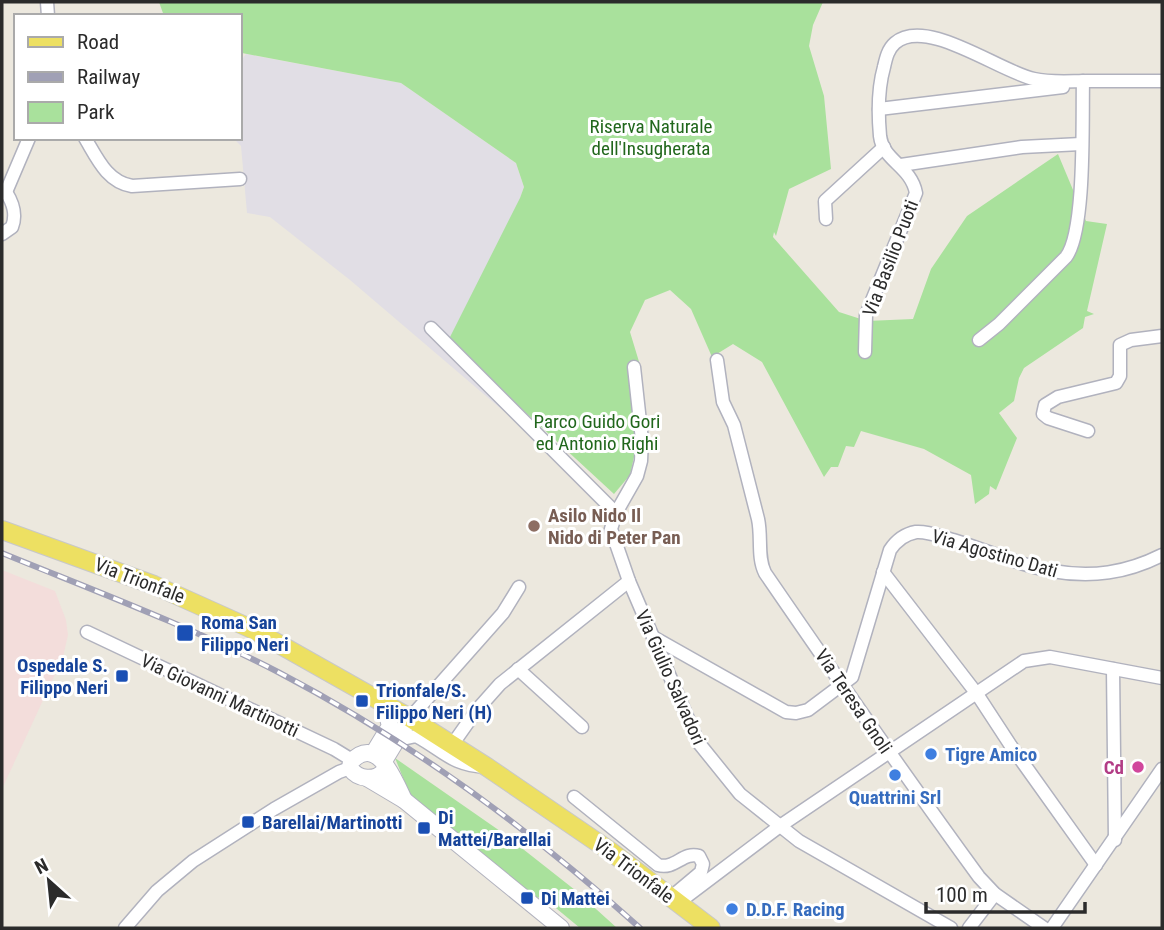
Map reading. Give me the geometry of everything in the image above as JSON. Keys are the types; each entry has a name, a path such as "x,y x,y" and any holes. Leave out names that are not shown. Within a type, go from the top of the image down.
{"main road":[{"name":"Via Trionfale","path":"2,530 117,571 213,610 254,630 410,718 487,767 588,835 711,928"}],"street":[{"path":"826,219 825,201 884,147 880,136 881,79 888,53 896,42 908,37 926,36 943,40 1029,78 1063,82 1162,81"},
{"path":"879,109 1052,90 1083,81"},
{"path":"979,340 999,324 1071,249 1080,195 1083,81"},
{"path":"2,234 10,229 14,220 13,206 4,192 28,140"},
{"path":"86,140 110,176 128,186 240,179"},
{"path":"901,165 1022,147 1081,144"},
{"name":"Via Basilio Puoti","path":"865,352 866,315 916,195 913,181 884,147"},
{"path":"431,328 616,513 637,476 641,461 641,426 634,367"},
{"path":"1088,431 1046,417 1043,412 1045,405 1058,397 1116,383 1120,376 1121,345 1131,340 1162,336"},
{"name":"Via Teresa Gnoli","path":"717,360 723,402 734,425 760,526 761,562 765,573 845,685 888,752 979,877 995,894 1044,928"},
{"name":"Via Giulio Salvadori","path":"616,513 610,526 611,533 694,736 703,750 740,794 803,844 951,928"},
{"name":"Via Agostino Dati","path":"845,685 854,674 883,572 894,544 905,536 916,532 934,534 1050,571 1081,574 1120,572 1162,555"},
{"path":"883,572 977,694 1096,865"},
{"path":"452,745 487,697 629,581"},
{"path":"380,760 398,740 410,718 503,613 519,587"},
{"name":"Via Giovanni Martinotti","path":"87,632 334,749 351,764"},
{"path":"653,637 786,712 804,712 845,685"},
{"path":"674,900 1024,661 1038,657 1063,658 1162,678"},
{"path":"518,669 582,727"},
{"path":"1114,669 1115,840"},
{"path":"368,778 381,774 380,760 390,726 384,703"},
{"name":"Via Trionfale","path":"398,740 416,736 455,762 487,767"},
{"path":"125,928 157,891 193,861 274,809 339,772 361,754 380,760 404,800"},
{"path":"351,764 355,774 368,778 404,800 561,928"},
{"path":"1052,928 1162,769"},
{"path":"574,797 658,865 671,866 689,855 699,856 703,864 701,872 674,900"},
{"path":"969,928 995,894"}],"shaded area":[{"path":"246,54 401,83 516,163 524,187 520,198 533,378 514,420 350,280 270,217 247,213 241,146 235,140 242,140 242,59"},
{"path":"2,570 55,591 66,620 68,635 63,657 2,789"}],"green space":[{"name":"Riserva Naturale dell'Insugherata","path":"159,2 823,2 813,25 809,46 824,96 831,169 789,189 776,236 774,232 773,237 839,312 867,321 913,319 931,269 967,216 1058,154 1086,221 1107,224 1087,311 1094,314 1085,317 1083,328 1024,368 1014,401 999,413 1017,438 996,490 990,486 989,494 975,504 971,475 924,449 861,431 854,447 846,446 838,467 831,467 824,477 762,362 733,344 712,357 691,309 670,290 645,300 630,332 640,365 630,388 636,448 630,475 614,494 448,341 520,198 524,187 516,163 401,83 242,53 242,14 163,14"},
{"path":"395,758 500,831 575,890 617,928 580,928 545,899 531,896 410,795"}],"railway":[{"path":"2,553 210,639 278,672 375,727 422,757 512,822 640,928"}],"place":[{"name":"Asilo Nido Il Nido di Peter Pan","path":"534,526"},
{"name":"Roma San Filippo Neri","path":"185,633"},
{"name":"Ospedale S. Filippo Neri","path":"122,676"},
{"name":"Trionfale/S. Filippo Neri (H)","path":"362,701"},
{"name":"Tigre Amico","path":"931,754"},
{"name":"Cd","path":"1138,767"},
{"name":"Quattrini Srl","path":"895,775"},
{"name":"Barellai/Martinotti","path":"248,822"},
{"name":"Di Mattei/Barellai","path":"424,828"},
{"name":"Di Mattei","path":"527,898"},
{"name":"D.D.F. Racing","path":"732,909"}],"park label":[{"name":"Parco Guido Gori ed Antonio Righi","path":"597,432"}]}
